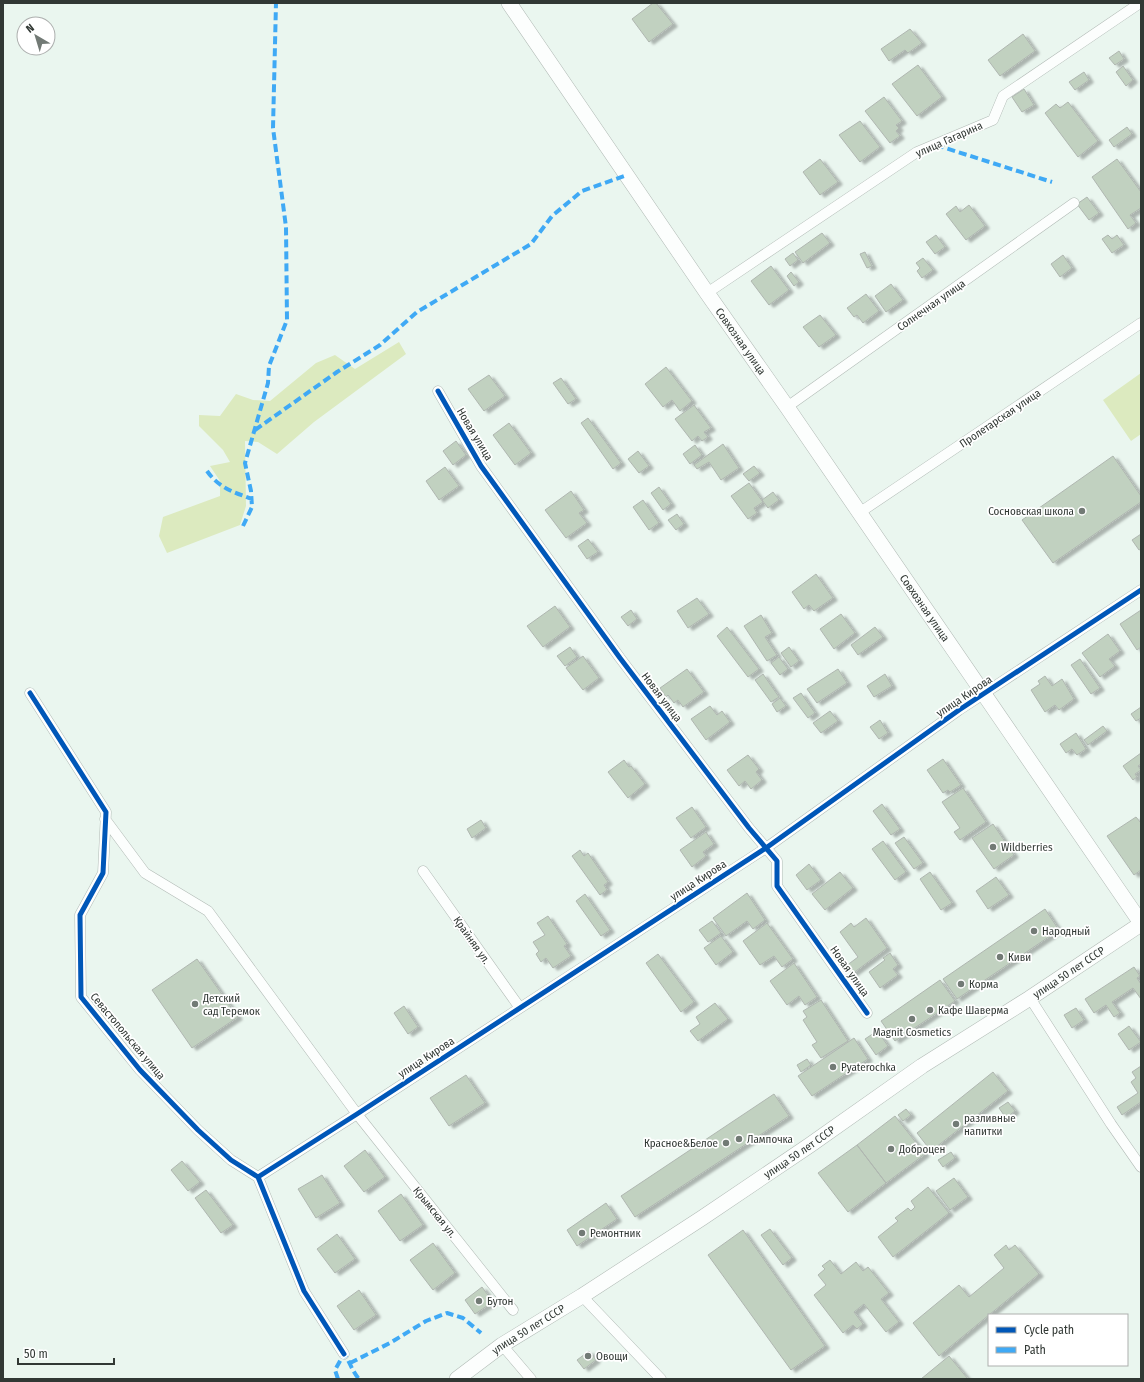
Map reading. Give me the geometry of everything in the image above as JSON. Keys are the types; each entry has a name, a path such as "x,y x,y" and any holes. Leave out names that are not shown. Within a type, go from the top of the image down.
{"main road":[{"name":"Совхозная улица","path":"510,3 707,293 984,693 1141,924"},
{"name":"улица 50 лет СССР","path":"457,1379 502,1345 582,1296 695,1223 922,1066 1030,998 1141,924"}],"street":[{"name":"улица Гагарина","path":"707,293 918,152 993,120 1003,96 1140,3"},
{"name":"Солнечная улица","path":"787,407 1074,203"},
{"name":"Пролетарская улица","path":"859,513 1141,323"},
{"name":"Новая улица","path":"438,391 482,466 620,658 777,861 778,886 868,1013"},
{"name":"улица Кирова","path":"258,1177 766,848 984,693 1141,590"},
{"name":"Севастопольская улица","path":"30,693 106,812 103,873 80,915 81,997 140,1070 198,1130 231,1160 258,1177"},
{"name":"Крымская ул.","path":"105,819 145,873 208,911 357,1114 513,1310"},
{"name":"Крайняя ул.","path":"423,871 520,1008"},
{"path":"1030,998 1111,1124 1141,1167"},
{"path":"258,1177 304,1291 344,1354"},
{"path":"582,1296 661,1379"},
{"path":"502,1345 531,1379"}],"green space":[{"path":"399,342 406,354 314,422 277,454 258,442 245,441 246,506 240,525 167,553 159,536 163,517 220,496 220,481 210,466 230,462 223,450 199,426 199,415 220,416 236,394 253,400 270,401 316,363 335,355 355,369"},
{"path":"1141,373 1141,434 1131,441 1103,400"}],"building":[{"path":"653,3 656,3 673,24 649,42 632,19"},
{"path":"910,29 922,43 908,53 905,50 889,61 881,49"},
{"path":"1023,34 1035,51 1000,76 988,60"},
{"path":"1119,51 1124,59 1115,65 1109,58"},
{"path":"918,65 942,97 917,116 892,84"},
{"path":"1123,66 1133,80 1126,86 1116,72"},
{"path":"1084,72 1089,80 1075,90 1069,82"},
{"path":"1024,89 1034,105 1022,112 1012,97"},
{"path":"884,97 902,121 896,125 899,128 896,131 900,136 890,143 865,111"},
{"path":"1068,102 1098,141 1078,157 1045,113 1056,104 1060,108"},
{"path":"860,121 880,147 860,162 839,135"},
{"path":"1127,127 1132,134 1114,147 1109,140"},
{"path":"820,159 838,182 820,195 803,172"},
{"path":"1117,159 1141,192 1141,208 1130,215 1136,223 1128,229 1092,177"},
{"path":"1087,197 1099,213 1089,220 1077,204"},
{"path":"969,205 985,226 966,240 946,214 956,206 960,212"},
{"path":"822,233 830,243 803,263 795,252"},
{"path":"936,235 945,247 935,254 926,242"},
{"path":"1108,235 1112,239 1117,235 1124,245 1112,253 1102,239"},
{"path":"865,252 872,266 867,268 860,254"},
{"path":"793,253 798,260 790,266 785,259"},
{"path":"1063,255 1072,268 1060,277 1051,264"},
{"path":"923,258 933,270 922,278 917,271 920,268 916,263"},
{"path":"771,266 789,290 769,305 751,281"},
{"path":"791,272 799,282 794,286 787,276"},
{"path":"891,284 903,300 886,312 875,296"},
{"path":"866,294 879,311 863,323 857,315 854,317 847,308"},
{"path":"820,315 836,335 819,347 803,327"},
{"path":"666,367 692,401 680,411 672,400 663,407 645,384"},
{"path":"489,375 505,396 484,411 468,389"},
{"path":"561,378 576,399 568,404 553,383"},
{"path":"694,405 711,428 704,432 708,437 702,441 698,436 692,441 675,419"},
{"path":"588,418 621,463 613,469 581,423"},
{"path":"509,423 531,453 515,465 493,435"},
{"path":"456,441 466,455 453,465 443,451"},
{"path":"723,444 739,468 721,480 709,462 697,469 694,465"},
{"path":"695,445 702,455 690,464 683,454"},
{"path":"638,451 649,466 639,473 628,459"},
{"name":"Сосновская школа","path":"1113,456 1141,496 1141,502 1053,563 1022,520"},
{"path":"754,466 760,473 749,481 743,474"},
{"path":"445,467 459,486 439,500 426,481"},
{"path":"749,483 763,502 754,508 757,513 748,519 731,496"},
{"path":"659,487 671,504 663,510 651,493"},
{"path":"571,491 584,510 579,513 587,523 566,538 545,510"},
{"path":"773,492 779,500 768,508 762,500"},
{"path":"643,500 659,523 649,530 633,507"},
{"path":"677,514 684,524 676,530 668,520"},
{"path":"1141,534 1141,549 1139,550 1132,540"},
{"path":"588,539 598,552 587,559 578,546"},
{"path":"816,574 833,598 814,611 809,605 804,609 792,592"},
{"path":"697,598 709,614 688,628 677,611"},
{"path":"555,606 570,627 543,647 527,626"},
{"path":"631,610 637,619 628,626 621,617"},
{"path":"1141,610 1141,647 1137,650 1120,624"},
{"path":"841,614 855,633 834,649 820,629"},
{"path":"761,615 772,633 765,637 777,655 767,661 744,626"},
{"path":"727,627 759,669 748,677 717,636"},
{"path":"875,627 883,637 858,655 851,645"},
{"path":"1108,634 1120,651 1109,659 1115,666 1100,677 1082,653"},
{"path":"570,647 577,657 565,666 557,656"},
{"path":"789,647 799,661 791,667 781,653"},
{"path":"583,656 599,678 583,690 566,668"},
{"path":"779,657 788,669 780,675 771,663"},
{"path":"1080,659 1100,688 1091,694 1071,665"},
{"path":"687,669 704,692 683,707 678,700 674,703 668,695 666,697 660,688"},
{"path":"838,669 847,683 817,703 807,689"},
{"path":"763,674 779,697 771,702 755,680"},
{"path":"885,674 892,686 874,697 867,686"},
{"path":"1045,676 1052,686 1062,679 1074,699 1059,710 1055,705 1045,712 1031,690 1040,684 1038,681"},
{"path":"801,693 815,713 808,718 793,698"},
{"path":"780,698 786,706 777,712 772,704"},
{"path":"710,706 717,715 722,711 730,722 706,740 691,719"},
{"path":"1141,707 1141,718 1136,721 1131,714"},
{"path":"830,711 838,721 821,733 813,723"},
{"path":"880,720 888,733 879,739 870,727"},
{"path":"1103,726 1107,731 1088,745 1084,740"},
{"path":"1076,733 1086,749 1077,755 1072,749 1066,753 1060,744"},
{"path":"1141,753 1141,764 1138,766 1141,770 1135,774 1137,777 1133,780 1123,766"},
{"path":"748,755 759,769 756,772 762,780 751,789 745,781 739,786 727,770"},
{"path":"943,759 961,785 950,792 948,790 943,793 927,770"},
{"path":"624,760 629,767 631,766 645,784 628,798 608,772"},
{"path":"963,788 986,822 960,840 954,832 960,828 942,802"},
{"path":"882,804 900,829 891,835 873,811"},
{"path":"692,807 706,827 691,838 676,818"},
{"path":"1136,817 1141,823 1141,870 1134,875 1107,836"},
{"path":"481,820 486,828 472,838 467,829"},
{"name":"Wildberries","path":"993,824 1014,855 994,869 972,838"},
{"path":"706,832 714,844 703,852 706,856 692,867 680,850"},
{"path":"904,837 923,863 914,869 895,843"},
{"path":"883,841 906,872 895,880 872,849"},
{"path":"580,850 584,856 588,853 608,882 604,885 607,890 600,895 572,856"},
{"path":"809,864 821,880 807,890 796,875"},
{"path":"840,872 853,888 825,910 812,894"},
{"path":"930,872 952,903 941,910 920,879"},
{"path":"996,877 1009,895 988,909 976,891"},
{"path":"747,893 765,920 753,929 747,921 726,936 713,918"},
{"path":"585,894 610,930 601,936 576,901"},
{"path":"1045,909 1059,930 957,999 943,979"},
{"path":"548,916 567,944 564,946 571,956 553,968 546,958 541,962 536,954 539,951 533,942 545,935 537,923"},
{"path":"866,918 887,948 852,974 846,966 858,957 840,932 851,923 854,927"},
{"path":"712,921 721,933 708,942 699,930"},
{"path":"767,923 793,959 782,967 774,956 760,965 743,941"},
{"path":"721,936 733,952 716,965 704,948"},
{"path":"890,953 898,965 893,969 898,975 880,988 869,972 885,960 883,958"},
{"path":"658,954 694,1002 681,1012 646,963"},
{"name":"Детский сад Теремок","path":"197,959 238,1017 192,1048 152,990"},
{"path":"794,963 817,997 805,1005 799,996 787,1005 770,981"},
{"path":"1134,967 1140,976 1137,978 1141,984 1141,999 1133,988 1112,1002 1120,1013 1114,1017 1106,1005 1094,1013 1085,999"},
{"path":"940,980 955,1001 895,1041 881,1021"},
{"path":"821,1000 848,1041 821,1058 812,1045 817,1042 803,1020 807,1017 803,1011"},
{"path":"715,1003 728,1019 698,1041 690,1031 700,1024 696,1017"},
{"path":"404,1006 418,1027 408,1034 394,1013"},
{"path":"1076,1008 1084,1020 1072,1028 1064,1015"},
{"path":"1129,1026 1141,1042 1129,1050 1118,1034"},
{"path":"874,1033 878,1037 881,1036 888,1046 876,1055 865,1039"},
{"path":"854,1038 868,1059 812,1096 798,1076"},
{"path":"807,1059 811,1065 801,1072 797,1065"},
{"path":"1141,1066 1141,1102 1122,1115 1117,1107 1138,1093 1131,1082 1136,1078 1132,1072"},
{"path":"993,1072 1008,1091 931,1151 917,1133"},
{"path":"466,1075 485,1103 449,1126 430,1098"},
{"path":"774,1094 789,1116 635,1217 621,1196"},
{"path":"1008,1102 1015,1111 1006,1118 999,1108"},
{"path":"906,1109 911,1115 903,1121 898,1115"},
{"name":"Доброцен","path":"895,1116 925,1154 886,1183 857,1145"},
{"path":"857,1145 886,1183 848,1212 818,1173"},
{"path":"365,1150 385,1177 364,1192 344,1166"},
{"path":"951,1152 955,1158 943,1167 938,1160"},
{"path":"182,1161 200,1182 188,1191 171,1170"},
{"path":"322,1175 340,1203 316,1218 298,1189"},
{"path":"954,1178 968,1197 950,1210 936,1191"},
{"path":"928,1187 949,1213 893,1257 878,1237 898,1221 895,1218 908,1208 911,1211 915,1207 911,1201"},
{"path":"206,1190 233,1225 221,1233 195,1198"},
{"path":"401,1194 423,1225 400,1241 378,1211"},
{"path":"606,1203 617,1219 577,1246 567,1230"},
{"path":"770,1229 792,1258 783,1265 761,1235"},
{"path":"743,1230 825,1346 791,1370 708,1255"},
{"path":"337,1234 355,1259 335,1273 317,1249"},
{"path":"433,1243 455,1273 433,1290 410,1260"},
{"path":"1006,1245 1009,1250 1015,1245 1039,1274 990,1314 988,1314 988,1316 939,1356 913,1323 959,1285 969,1297 1004,1268 994,1255"},
{"path":"830,1260 841,1274 856,1262 863,1271 868,1267 889,1293 881,1299 899,1322 886,1332 864,1304 854,1312 863,1324 857,1329 853,1325 843,1333 814,1295 826,1285 818,1275 825,1269 822,1266"},
{"name":"Бутон","path":"482,1287 493,1302 475,1314 465,1300"},
{"path":"359,1290 376,1315 354,1330 337,1306"},
{"name":"Овощи","path":"589,1351 596,1360 584,1369 577,1360"},
{"path":"949,1356 968,1379 921,1379"}],"marked path":[{"path":"243,526 252,507 251,491 245,463 268,383 269,366 287,320 286,227 273,128 276,3"},
{"path":"936,145 1052,182"},
{"path":"255,430 337,372 380,345 417,312 531,244 552,216 582,191 627,175"},
{"path":"207,471 216,482 233,492 252,499"},
{"path":"350,1363 390,1343 426,1321 447,1313 463,1318 481,1333"},
{"path":"338,1379 335,1370 344,1354 359,1379"}],"cycle path":[{"path":"438,391 481,466 620,658 749,828 777,861 777,886 867,1013"},
{"path":"258,1177 766,848 959,710 1141,590"},
{"path":"30,693 106,812 103,873 80,915 81,997 140,1070 198,1130 231,1160 258,1177 304,1291 344,1354"}],"place":[{"name":"Сосновская школа","path":"1082,511"},
{"name":"Wildberries","path":"993,847"},
{"name":"Народный","path":"1034,931"},
{"name":"Киви","path":"1000,957"},
{"name":"Корма","path":"961,984"},
{"name":"Детский сад Теремок","path":"195,1004"},
{"name":"Кафе Шаверма","path":"930,1010"},
{"name":"Magnit Cosmetics","path":"912,1019"},
{"name":"Pyaterochka","path":"833,1067"},
{"name":"разливные напитки","path":"956,1124"},
{"name":"Лампочка","path":"739,1139"},
{"name":"Красное&Белое","path":"726,1143"},
{"name":"Доброцен","path":"891,1149"},
{"name":"Ремонтник","path":"582,1233"},
{"name":"Бутон","path":"479,1301"},
{"name":"Овощи","path":"588,1356"}]}
